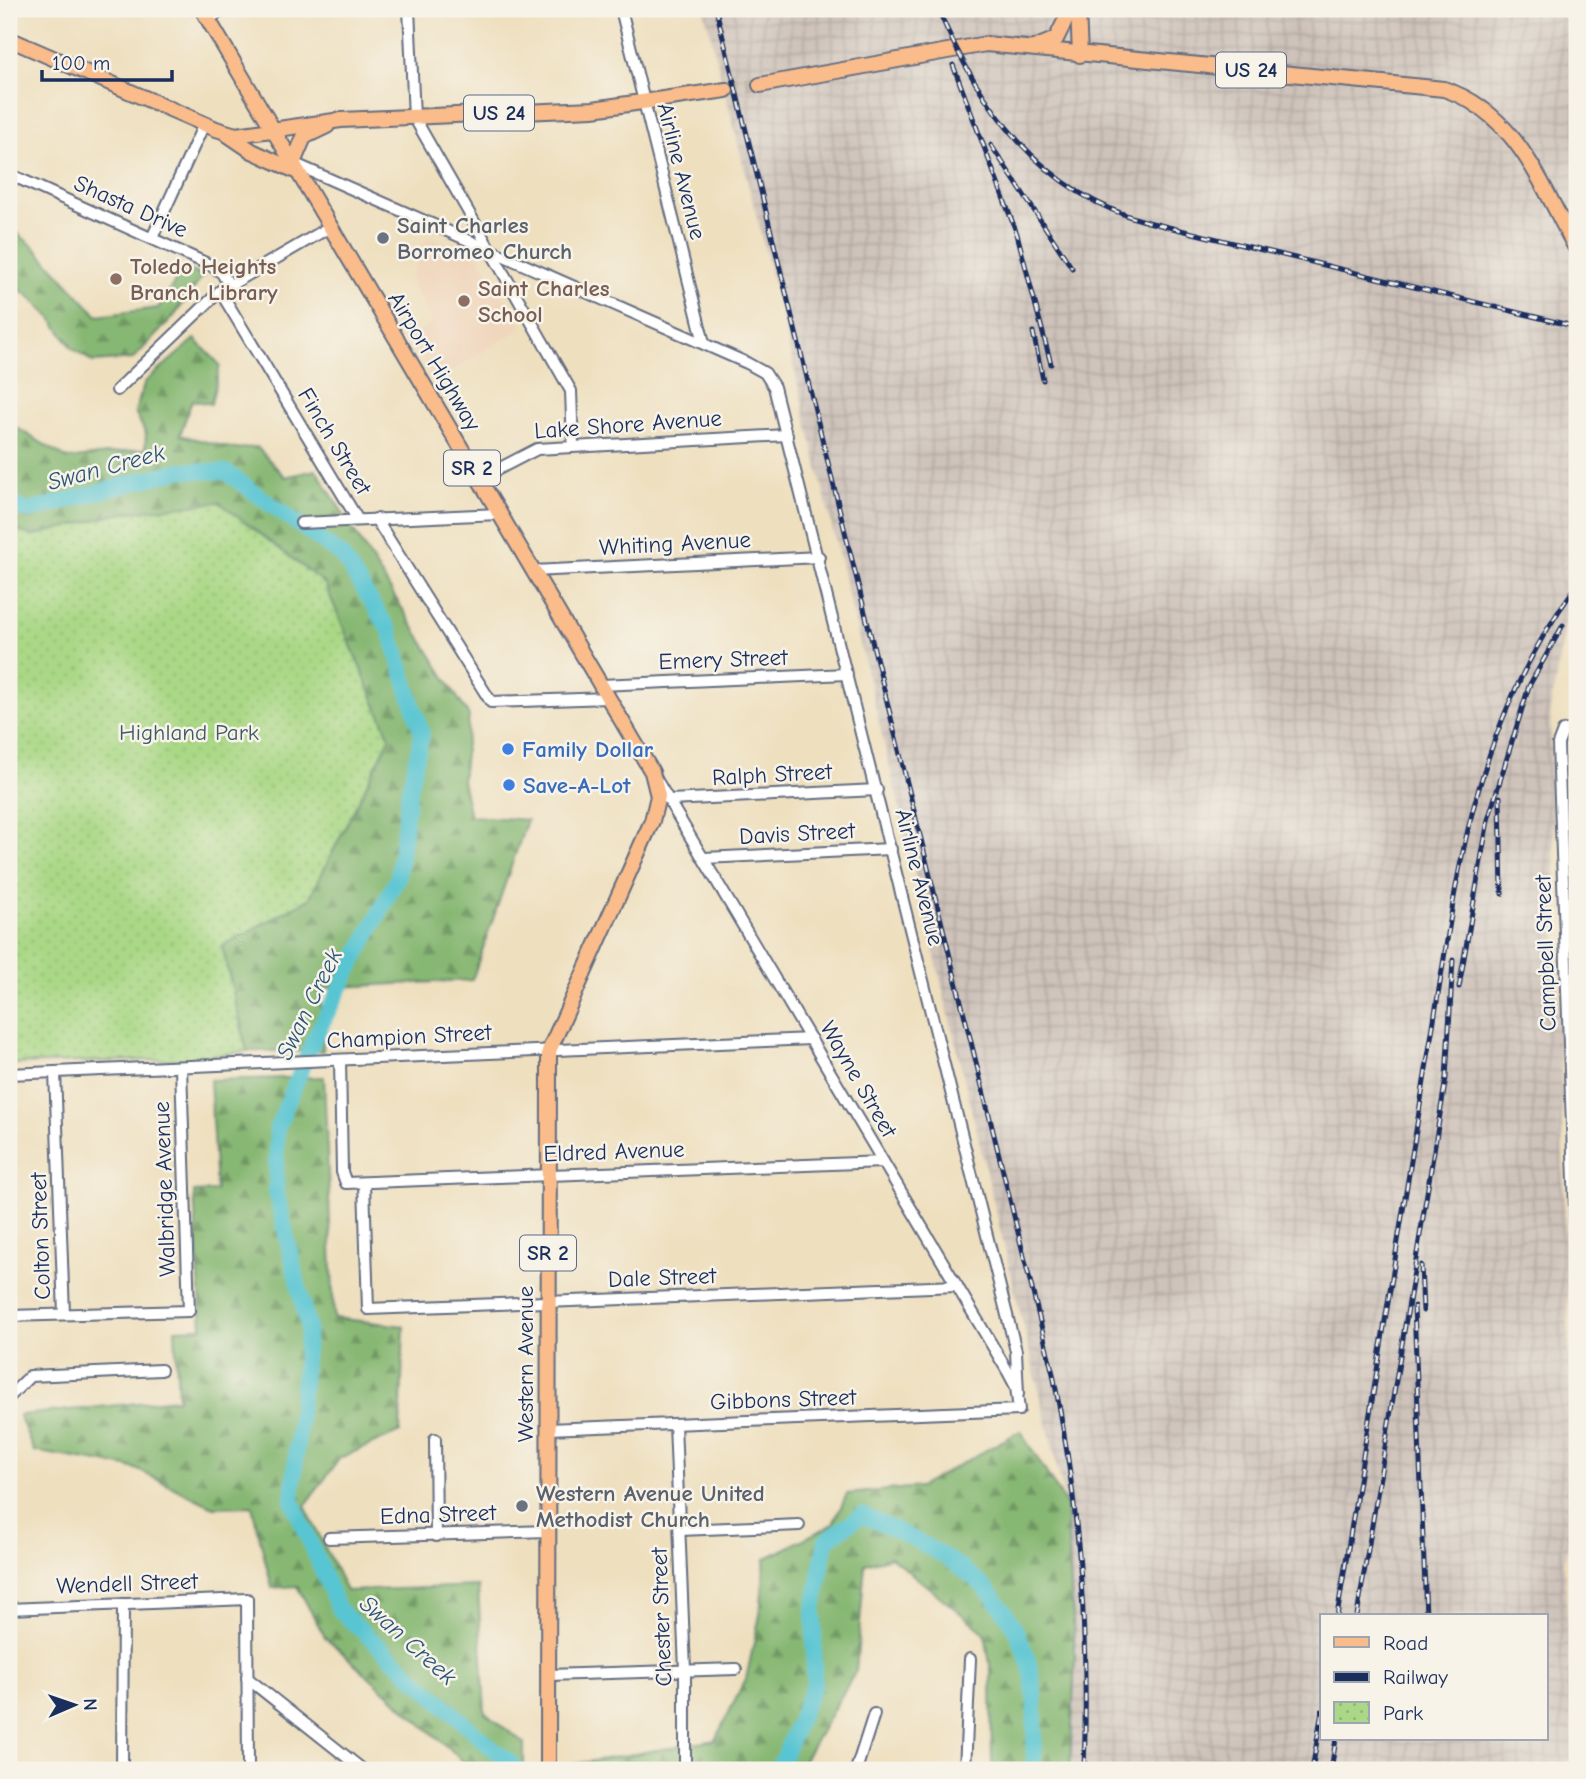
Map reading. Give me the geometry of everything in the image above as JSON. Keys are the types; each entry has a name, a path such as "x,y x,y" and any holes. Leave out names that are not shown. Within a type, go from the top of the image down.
{"main road":[{"path":"1033,49 1056,39 1071,9"},
{"path":"1078,9 1080,55"},
{"name":"Airport Highway","path":"205,14 652,772"},
{"name":"US 24","path":"9,38 223,132 246,134 341,120 644,104 726,90"},
{"name":"US 24","path":"760,85 986,44 1422,86 1458,94 1487,111 1510,132 1577,250"},
{"path":"223,132 252,151 296,167 304,137 341,120"},
{"name":"Western Avenue","path":"548,1764 549,1051 654,815 658,790 652,772"}],"street":[{"path":"205,14 225,9"},
{"path":"409,9 414,117 570,391 573,446"},
{"name":"Airline Avenue","path":"621,9 704,343 765,373 774,387 1016,1351 1017,1394"},
{"path":"152,237 204,124"},
{"path":"296,167 704,343"},
{"name":"Shasta Drive","path":"9,174 210,265 222,273 225,288"},
{"path":"117,390 225,288 330,227"},
{"name":"Finch Street","path":"225,288 358,520 376,519 491,702 608,698"},
{"name":"Lake Shore Avenue","path":"478,479 534,450 787,435"},
{"path":"376,519 499,514"},
{"path":"301,523 358,520"},
{"name":"Whiting Avenue","path":"533,571 818,557"},
{"name":"Emery Street","path":"601,685 847,674"},
{"name":"Campbell Street","path":"1571,728 1558,744 1573,1009 1577,1262"},
{"name":"Wayne Street","path":"652,772 957,1286 1017,1394 1019,1410"},
{"name":"Ralph Street","path":"670,800 877,790"},
{"name":"Davis Street","path":"704,858 891,849"},
{"name":"Champion Street","path":"9,1074 811,1039"},
{"name":"Eldred Avenue","path":"340,1060 342,1172 346,1183 883,1162"},
{"name":"Walbridge Avenue","path":"64,1314 189,1311 181,1067"},
{"name":"Colton Street","path":"55,1072 64,1314"},
{"name":"Dale Street","path":"363,1183 368,1310 957,1286"},
{"path":"9,1316 64,1314"},
{"path":"9,1396 30,1376 161,1370"},
{"name":"Gibbons Street","path":"548,1429 1019,1410"},
{"name":"Chester Street","path":"675,1424 685,1670 685,1766"},
{"path":"435,1439 436,1536"},
{"path":"680,1530 799,1525"},
{"name":"Edna Street","path":"329,1538 548,1531"},
{"name":"Wendell Street","path":"9,1609 247,1600 247,1678"},
{"path":"122,1770 123,1604"},
{"path":"965,1770 971,1659"},
{"path":"548,1675 736,1669"},
{"path":"247,1678 248,1770"},
{"path":"247,1678 363,1770"},
{"path":"856,1770 874,1714"}],"shaded area":[{"path":"704,9 1577,9 1577,557 1550,711 1574,1525 1564,1561 1575,1770 1070,1770 1075,1655 1066,1504 780,309"},
{"name":"Saint Charles School","path":"428,238 478,256 522,327 435,382 410,336 432,323 410,278"}],"green space":[{"path":"9,227 33,246 98,316 158,308 184,268 203,276 174,316 133,359 93,362 72,348 52,319 29,296 9,284"},
{"path":"195,339 220,365 211,404 192,400 180,435 234,449 257,447 285,477 316,470 469,716 462,781 470,816 527,820 472,980 320,988 323,1051 247,1051 222,946 309,899 390,738 325,584 219,503 123,513 32,536 9,527 9,423 68,459 145,449 146,434 135,412 145,382"},
{"name":"Highland Park","path":"219,502 325,584 390,738 309,899 222,946 247,1051 186,1059 9,1064 9,527 32,536 123,513"},
{"path":"324,1077 334,1318 404,1326 400,1432 340,1458 305,1506 346,1591 478,1586 485,1713 524,1743 524,1770 473,1770 325,1637 297,1586 272,1588 252,1506 213,1507 134,1468 34,1451 19,1415 178,1399 175,1329 202,1328 194,1192 216,1191 210,1080"},
{"path":"1020,1431 1066,1504 1075,1655 1070,1770 992,1770 991,1671 985,1633 891,1557 865,1564 856,1671 798,1770 569,1770 569,1765 715,1740 746,1679 760,1615 765,1559 833,1524 847,1494 920,1487"}],"waterway":[{"name":"Swan Creek","path":"9,504 29,511 180,470 226,472 342,556 390,631 422,734 409,790 398,877 314,1039 277,1128 276,1191 308,1327 292,1500 339,1610 494,1750 520,1770"},
{"name":"Swan Creek","path":"775,1770 782,1761 814,1684 814,1609 826,1540 862,1515 944,1556 989,1592 1007,1615 1021,1641 1031,1673 1035,1709 1034,1770"}],"tunnel":[{"path":"726,90 760,85"}],"railway":[{"path":"716,9 1053,1374 1070,1472 1084,1620 1084,1770"},
{"path":"938,9 973,79 1018,141 1045,168 1110,209 1148,222 1577,327"},
{"path":"953,65 1017,234 1051,364"},
{"path":"991,145 1072,268"},
{"path":"1033,332 1043,380"},
{"path":"1337,1614 1461,860 1482,777 1512,697 1552,621 1577,585"},
{"path":"1459,987 1488,820 1529,686 1563,625"},
{"path":"1500,797 1502,894"},
{"path":"1357,1614 1446,1078 1453,960"},
{"path":"1421,1265 1423,1311"},
{"path":"1414,1306 1426,1614"},
{"path":"1312,1770 1320,1723"},
{"path":"1331,1770 1336,1740"}],"place":[{"name":"Saint Charles Borromeo Church","path":"383,238"},
{"name":"Toledo Heights Branch Library","path":"116,279"},
{"name":"Saint Charles School","path":"464,301"},
{"name":"Family Dollar","path":"508,749"},
{"name":"Save-A-Lot","path":"509,785"},
{"name":"Western Avenue United Methodist Church","path":"522,1506"}]}
